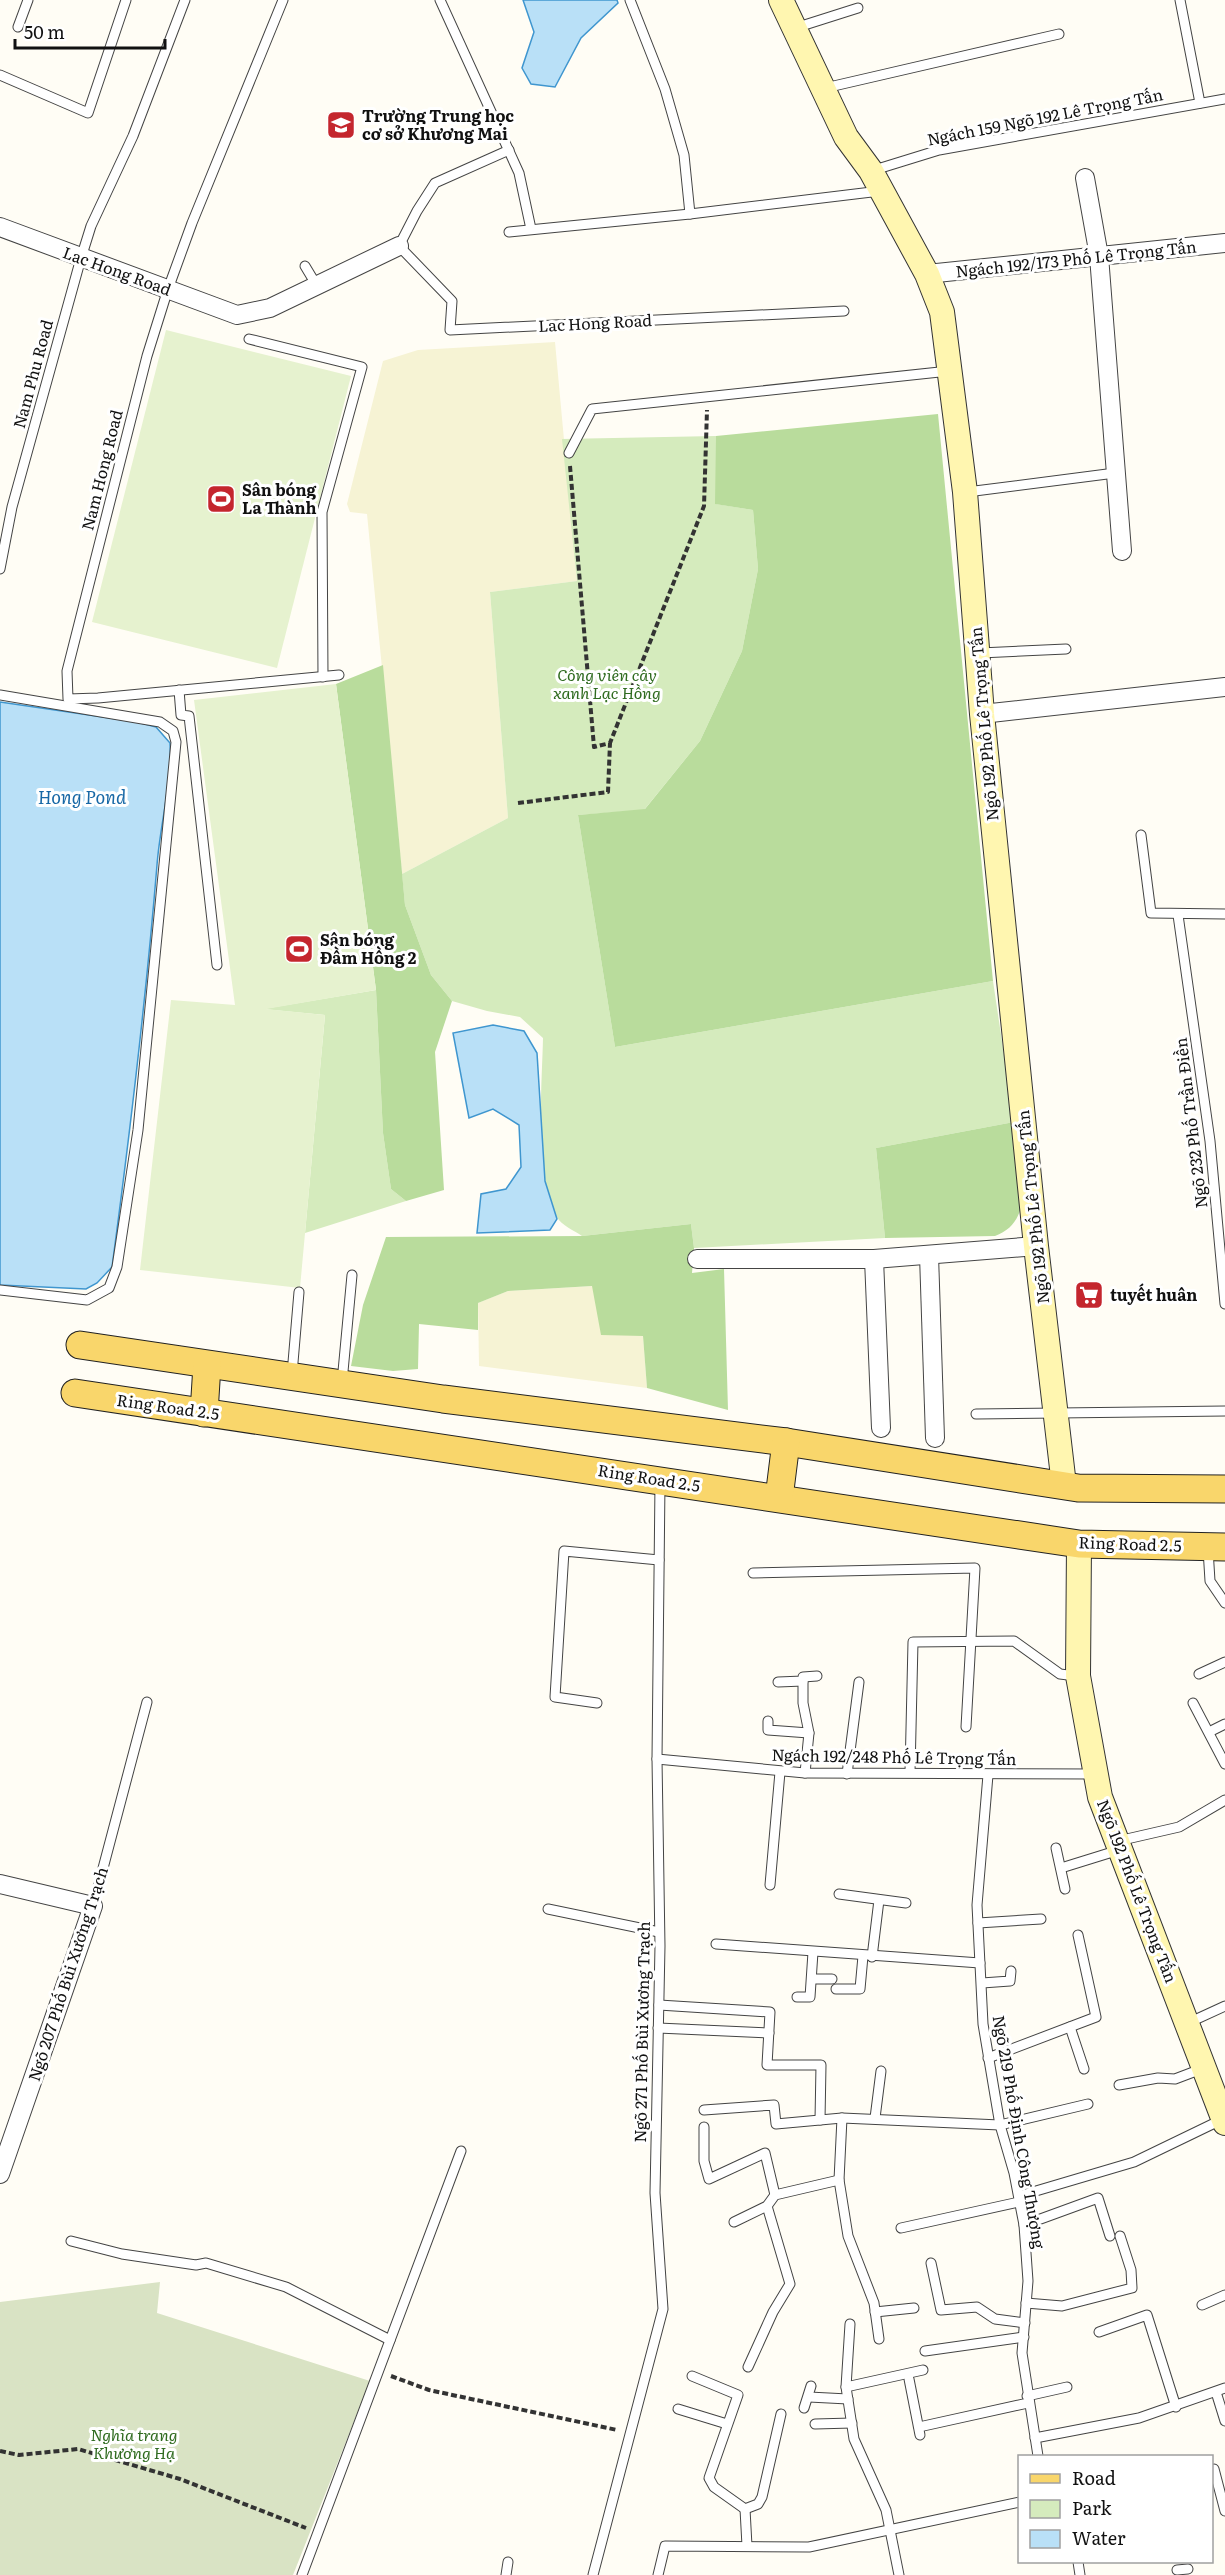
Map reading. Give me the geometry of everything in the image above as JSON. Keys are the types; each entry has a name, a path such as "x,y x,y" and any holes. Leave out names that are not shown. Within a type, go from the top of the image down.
{"main road":[{"path":"80,1345 342,1384 786,1442 1077,1488 1225,1489"},
{"path":"204,1413 207,1365"},
{"name":"Ring Road 2.5","path":"75,1394 1080,1544 1217,1547"},
{"path":"778,1498 786,1442"}],"street":[{"name":"Ngõ 192 Phố Lê Trọng Tấn","path":"780,0 846,137 877,181 927,274 942,312 965,492 982,714 1036,1246 1064,1485"},
{"path":"1085,178 1100,256 1122,551"},
{"name":"Lac Hong Road","path":"0,227 237,315 270,308 399,246"},
{"name":"Ngách 192/173 Phố Lê Trọng Tấn","path":"927,274 1225,243"},
{"path":"982,714 1225,687"},
{"path":"697,1259 874,1259 1036,1246"},
{"path":"929,1255 935,1438"},
{"path":"874,1259 881,1428"},
{"name":"Ngõ 192 Phố Lê Trọng Tấn","path":"1080,1544 1078,1676 1100,1797 1224,2119"},
{"path":"0,1884 93,1906"},
{"name":"Ngõ 207 Phố Bùi Xương Trạch","path":"0,2174 93,1906"}],"lane":[{"path":"18,27 28,0"},
{"path":"0,75 88,113 126,0"},
{"name":"Nam Phu Road","path":"0,569 12,507 91,226 133,136 185,0"},
{"name":"Nam Hong Road","path":"284,0 192,223 147,356 67,671 68,699 339,675"},
{"path":"440,0 519,173 531,229"},
{"path":"630,0 665,88 684,155 690,214"},
{"path":"1180,0 1200,103"},
{"path":"795,28 858,8"},
{"path":"823,88 1059,34"},
{"name":"Ngách 159 Ngõ 192 Lê Trọng Tấn","path":"877,181 939,150 1225,99"},
{"path":"399,246 435,183 509,150"},
{"path":"510,232 690,214 877,181"},
{"name":"Lac Hong Road","path":"399,246 452,301 450,330 844,311"},
{"path":"305,267 317,286"},
{"path":"249,339 362,367 322,512 322,677"},
{"path":"569,453 592,409 951,371"},
{"path":"965,492 1115,473"},
{"path":"977,653 1066,649"},
{"path":"179,690 181,715 189,716 217,965"},
{"path":"0,695 160,722 173,731 176,742 138,1130 117,1267 109,1288 87,1299 0,1290"},
{"path":"93,698 92,706 98,713"},
{"path":"1141,835 1151,913 1225,914"},
{"name":"Ngõ 232 Phố Trần Điền","path":"1178,915 1210,1141 1225,1304"},
{"path":"342,1384 352,1275"},
{"path":"292,1377 299,1292"},
{"path":"976,1414 1225,1411"},
{"name":"Ngõ 271 Phố Bùi Xương Trạch","path":"593,2575 663,2308 655,2193 659,1932 657,1759 660,1480"},
{"path":"1217,1547 1210,1581 1225,1603"},
{"path":"597,1703 555,1697 564,1551 659,1560"},
{"path":"753,1573 975,1568 966,1727"},
{"path":"910,1772 913,1642 1014,1641 1060,1674 1078,1676"},
{"path":"1199,1674 1225,1662"},
{"path":"805,1773 809,1733 803,1703 803,1677 817,1676"},
{"path":"778,1682 803,1681"},
{"path":"847,1774 859,1682"},
{"name":"Ngõ 207 Phố Bùi Xương Trạch","path":"93,1906 147,1702"},
{"path":"1193,1703 1225,1764"},
{"path":"768,1721 768,1730 809,1733"},
{"path":"1209,1732 1225,1724"},
{"name":"Ngách 192/248 Phố Lê Trọng Tấn","path":"657,1759 805,1773 1096,1774"},
{"path":"770,1885 780,1772"},
{"name":"Ngõ 219 Phố Định Công Thượng","path":"988,1775 978,1923 983,2024 1000,2125 1024,2225 1028,2281 1022,2353 1027,2400 1038,2455"},
{"path":"1061,1868 1117,1846 1179,1827 1225,1800"},
{"path":"1056,1848 1065,1889"},
{"path":"839,1894 906,1904"},
{"path":"812,1979 860,1989 879,1900"},
{"path":"548,1909 659,1932"},
{"path":"978,1923 1041,1919"},
{"path":"988,2058 1096,2017 1078,1935"},
{"path":"716,1944 980,1963"},
{"path":"797,1997 810,1997 813,1952"},
{"path":"982,1983 1010,1982 1011,1971"},
{"path":"658,2005 770,2012 767,2065 820,2066 820,2120"},
{"path":"1188,2023 1225,2006"},
{"path":"1070,2027 1084,2069"},
{"path":"658,2028 769,2033"},
{"path":"1119,2085 1158,2078 1175,2079 1205,2068"},
{"path":"875,2118 881,2071"},
{"path":"704,2110 774,2105 776,2124 842,2118 875,2118 1000,2125 1088,2104"},
{"path":"842,2118 839,2180 848,2236 875,2312 879,2339"},
{"path":"901,2228 1019,2199 1134,2162 1224,2119"},
{"path":"704,2127 704,2161 709,2179 765,2153 775,2195"},
{"path":"302,2575 461,2151"},
{"path":"734,2222 767,2206 775,2195 839,2180"},
{"path":"1024,2225 1098,2198 1131,2270 1132,2288 1062,2306 1026,2303"},
{"path":"748,2367 773,2312 790,2284 767,2206"},
{"path":"71,2241 132,2255 196,2265 206,2263 286,2287 390,2340"},
{"path":"931,2262 941,2310 977,2307 995,2319 1025,2323"},
{"path":"1202,2305 1225,2295"},
{"path":"875,2312 914,2308"},
{"path":"1099,2332 1147,2315 1176,2407"},
{"path":"850,2324 846,2387 854,2439 886,2510 892,2530 899,2575"},
{"path":"925,2351 1024,2337"},
{"path":"846,2387 922,2370"},
{"path":"692,2376 738,2395 709,2478 714,2487 745,2509"},
{"path":"909,2379 920,2431 1067,2387"},
{"path":"804,2408 811,2386"},
{"path":"1035,2438 1139,2418 1220,2390 1225,2421"},
{"path":"809,2397 848,2399"},
{"path":"678,2409 727,2424"},
{"path":"745,2509 758,2504 762,2498 781,2414"},
{"path":"815,2424 852,2423"},
{"path":"1225,2467 1213,2469 1225,2511"},
{"path":"658,2575 665,2546 809,2547 1018,2502"},
{"path":"745,2509 747,2546"},
{"path":"506,2575 508,2562"}],"path":[{"path":"518,803 608,792 610,743 704,506 707,397"},
{"path":"569,453 594,747 610,743"},
{"path":"379,2372 429,2390 629,2432"},
{"path":"0,2451 19,2455 78,2449 180,2480 319,2533"}],"shaded area":[{"path":"555,342 577,581 490,592 508,818 402,874 367,514 350,512 347,504 383,361 418,350"},
{"path":"593,1286 643,1336 647,1388 479,1366 478,1303 508,1291"}],"green space":[{"name":"Sân bóng La Thành","path":"166,330 351,376 277,668 92,622"},
{"path":"938,414 993,981 615,1047 578,815 645,809 700,741 742,651 758,569 753,510 715,504 716,436"},
{"name":"Công viên cây xanh Lạc Hồng","path":"716,436 716,504 753,510 758,569 742,651 700,741 644,810 578,815 615,1047 993,981 1014,1122 876,1148 885,1238 694,1248 691,1224 582,1236 565,1225 557,1217 550,1199 542,1155 543,1038 520,1017 452,1001 431,975 405,905 402,874 508,818 490,592 577,581 562,439"},
{"path":"383,665 405,905 431,975 452,1001 435,1052 444,1190 406,1201 391,1189 383,1133 376,990 336,684"},
{"name":"Sân bóng Đầm Hồng 2","path":"336,684 376,990 266,1009 325,1015 300,1288 140,1270 171,1000 235,1005 194,700"},
{"path":"376,990 383,1133 391,1189 406,1201 305,1233 325,1015 263,1009"},
{"path":"1014,1122 1023,1186 1018,1216 1009,1228 995,1236 885,1238 876,1148"},
{"path":"691,1224 694,1248 692,1273 724,1269 728,1410 647,1388 643,1336 601,1335 592,1286 508,1291 478,1303 478,1330 419,1324 418,1369 393,1371 351,1366 363,1305 386,1237 582,1236"},
{"name":"Nghĩa trang Khương Hạ","path":"160,2282 157,2313 370,2381 293,2575 0,2575 0,2302"}],"water":[{"path":"523,0 617,0 618,3 581,38 555,87 531,84 522,68 534,32"},
{"name":"Hong Pond","path":"0,702 137,722 156,727 170,743 168,789 159,850 137,1066 112,1267 97,1283 86,1289 0,1285"},
{"path":"493,1025 524,1031 537,1053 545,1181 557,1219 550,1230 477,1233 481,1194 506,1189 521,1167 519,1125 493,1109 469,1118 453,1033"}],"place":[{"name":"Trường Trung học cơ sở Khương Mai","path":"341,125"},
{"name":"Sân bóng La Thành","path":"221,499"},
{"name":"Sân bóng Đầm Hồng 2","path":"299,949"},
{"name":"tuyết huân","path":"1089,1295"}]}
